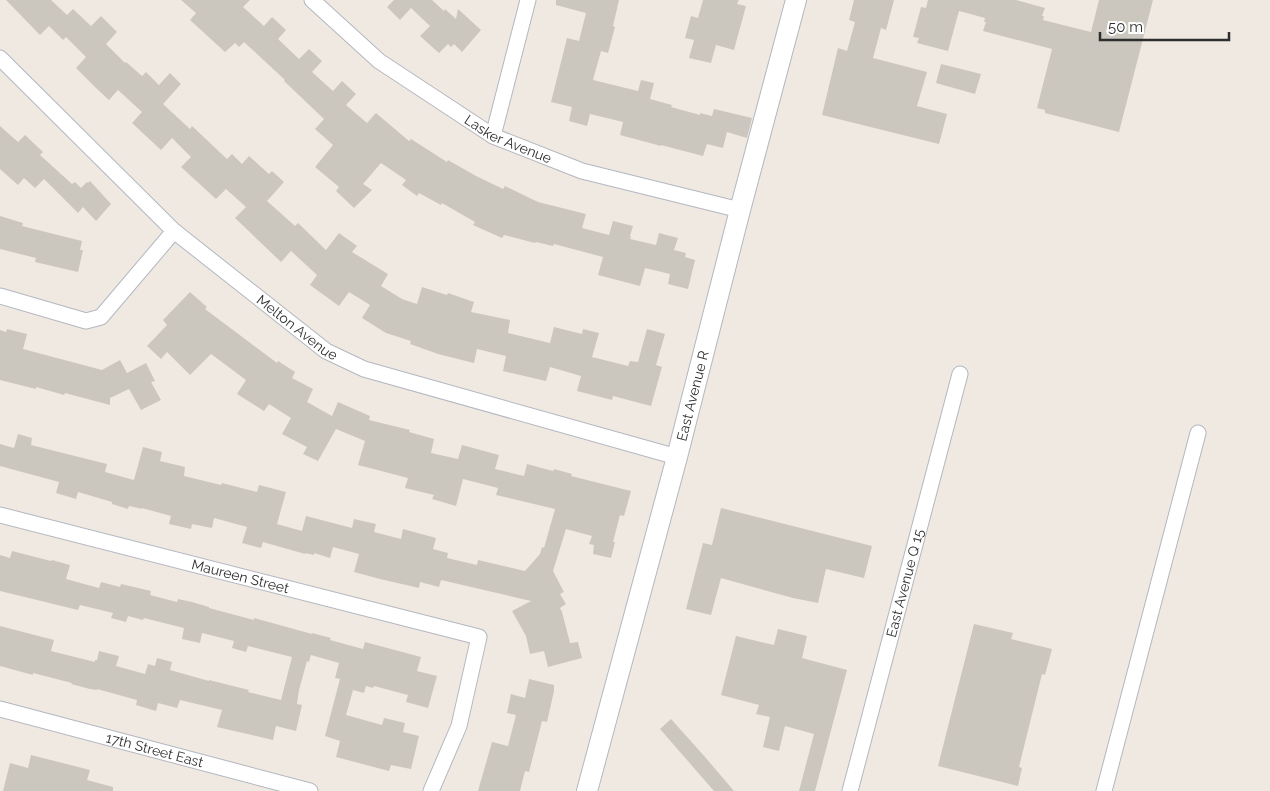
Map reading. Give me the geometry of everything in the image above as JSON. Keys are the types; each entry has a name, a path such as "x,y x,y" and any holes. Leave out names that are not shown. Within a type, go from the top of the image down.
{"main road":[{"name":"East Avenue R","path":"587,791 796,0"}],"street":[{"name":"Lasker Avenue","path":"312,0 379,61 493,136 582,171 740,210"},
{"path":"493,136 528,0"},
{"name":"Melton Avenue","path":"0,58 174,231 326,351 364,369 676,457"},
{"path":"0,296 86,321 101,317 174,231"},
{"name":"East Avenue Q 15","path":"850,791 960,374"},
{"path":"1104,791 1198,434"},
{"name":"Maureen Street","path":"0,515 479,637 459,726 431,791"},
{"name":"17th Street East","path":"0,709 310,791"}],"building":[{"path":"6,0 51,0 67,15 73,9 91,26 101,16 117,32 106,44 125,63 142,76 146,72 159,85 170,73 181,84 163,104 190,129 192,126 227,159 232,154 242,164 249,156 269,174 272,171 284,182 267,201 295,226 298,223 326,250 339,233 357,246 352,252 388,274 381,286 402,299 417,304 422,287 447,295 448,293 474,302 471,312 510,320 508,333 550,343 554,327 582,334 583,329 599,333 592,357 628,366 630,361 638,362 647,329 665,334 656,365 662,367 651,406 613,396 612,400 577,391 581,376 550,367 546,381 503,371 506,356 477,349 474,363 438,354 410,344 411,341 386,333 362,318 370,305 349,292 339,306 310,285 317,275 291,251 281,262 235,218 246,207 226,189 216,199 181,167 191,157 172,138 161,150 132,123 142,112 118,90 109,100 96,88 76,68 86,57 66,37 63,40 49,26 40,35"},
{"path":"181,0 250,0 243,7 264,26 272,17 286,30 278,39 299,59 309,49 322,61 312,72 333,91 342,81 356,94 346,105 367,123 376,113 409,141 411,139 447,162 448,160 503,189 505,186 538,202 586,214 582,228 609,235 613,221 633,226 630,239 656,245 659,233 678,238 674,250 686,253 685,257 695,260 688,289 668,284 670,274 645,268 640,286 598,275 603,257 554,244 553,246 535,243 504,235 502,238 473,225 475,222 442,203 441,205 419,193 417,196 402,185 406,180 381,163 363,184 372,190 354,208 336,191 339,187 315,167 333,145 315,129 324,119 244,42 239,47 235,43 225,52 190,20 196,13"},
{"path":"394,0 432,0 456,19 458,9 481,30 462,52 454,44 451,47 448,44 439,53 420,36 430,26 411,8 400,20 387,7"},
{"path":"556,0 619,0 613,26 615,27 608,53 601,51 593,80 638,91 641,80 654,83 650,99 672,105 671,107 700,115 700,113 712,116 714,109 752,118 747,138 727,132 723,148 707,144 703,156 620,135 623,122 590,114 587,126 569,121 572,107 551,102 567,38 579,41 586,13 556,5"},
{"path":"703,0 739,0 737,4 746,6 734,50 716,45 711,63 689,58 694,40 685,38 691,16 698,18"},
{"path":"854,0 894,0 886,30 881,28 873,58 927,72 917,106 947,114 939,144 822,115 838,48 847,51 855,22 849,20"},
{"path":"928,0 1016,0 1045,8 1042,16 1044,16 1043,20 1091,32 1099,0 1153,0 1119,132 1045,113 1045,110 1037,108 1052,49 983,31 986,22 984,22 985,18 959,11 948,51 917,43 919,38 913,37 921,7 926,8"},
{"path":"941,64 981,74 975,94 936,83"},
{"path":"0,126 18,142 25,135 43,152 40,155 72,184 75,182 81,188 90,181 111,204 96,221 83,207 78,213 44,179 35,188 24,178 18,185 0,169"},
{"path":"0,216 23,223 22,226 82,241 80,250 83,250 78,272 35,262 36,258 0,249"},
{"path":"190,292 207,307 205,309 277,363 278,361 295,372 292,378 313,389 307,402 332,416 338,402 370,416 369,420 410,430 409,432 434,439 431,453 458,459 462,445 499,455 495,469 524,476 527,464 553,471 554,469 572,474 571,476 631,491 624,516 620,515 611,558 593,554 594,545 589,544 592,536 566,529 553,571 564,592 560,594 566,604 560,608 570,643 578,642 582,658 548,667 544,651 530,654 526,636 512,611 531,601 441,580 439,587 420,582 419,588 380,579 354,572 359,554 333,547 330,558 314,553 314,555 305,554 263,542 261,548 242,543 247,527 214,518 212,528 192,524 191,529 169,524 171,516 142,508 129,506 128,509 78,492 76,499 56,493 59,482 0,466 0,444 14,448 18,434 32,438 31,445 107,464 105,472 134,480 143,447 162,452 160,461 185,467 184,476 257,492 259,485 286,492 277,524 302,531 306,516 352,528 354,519 376,524 374,532 401,539 403,529 436,538 433,549 448,553 447,558 477,565 478,560 525,571 540,554 542,547 544,548 555,509 496,495 498,488 463,479 456,506 432,499 434,495 405,488 408,478 358,465 365,441 336,429 318,461 303,454 307,447 282,434 291,418 269,404 264,411 237,394 246,380 211,354 190,375 167,352 161,359 147,346 167,325 163,320"},
{"path":"7,329 27,334 23,349 102,370 120,360 127,373 146,363 155,381 151,382 161,400 141,410 129,389 110,398 110,405 65,393 64,395 0,380 0,330 6,332"},
{"path":"721,508 872,546 864,578 826,569 818,603 721,578 711,615 686,609 703,543 712,545"},
{"path":"12,551 70,565 66,579 99,588 101,582 120,587 121,584 151,591 150,595 177,602 178,599 192,602 254,620 254,618 331,638 330,640 363,649 365,642 421,657 417,671 437,676 428,708 406,702 408,695 374,686 373,688 366,686 364,693 353,690 346,715 382,725 384,718 405,723 403,732 419,736 411,769 391,765 389,771 336,757 340,741 325,736 340,679 335,678 339,663 311,655 309,662 307,661 299,690 297,704 302,705 296,731 276,726 273,740 217,727 222,710 180,700 177,708 158,703 156,711 136,705 137,700 0,666 0,626 54,640 51,651 95,662 99,651 119,656 116,666 145,674 148,664 155,666 157,658 172,662 170,670 281,700 292,657 248,646 246,652 232,648 234,641 202,633 200,643 182,639 184,628 128,616 126,622 111,618 113,613 80,605 78,610 0,591 0,555 10,558"},
{"path":"974,624 1013,633 1011,639 1052,649 1045,675 1042,674 1019,767 1022,768 1018,786 938,766"},
{"path":"778,629 807,636 802,658 847,670 815,791 799,791 814,734 785,726 779,751 763,747 770,717 756,714 759,705 721,695 736,636 774,645"},
{"path":"529,679 554,685 554,691 547,722 542,721 529,772 525,771 520,791 478,791 492,742 508,746 516,715 507,713 511,694 525,698"},
{"path":"671,719 734,791 714,791 660,729"},
{"path":"31,755 90,770 87,780 113,787 113,791 3,791 10,763 28,768"}]}
